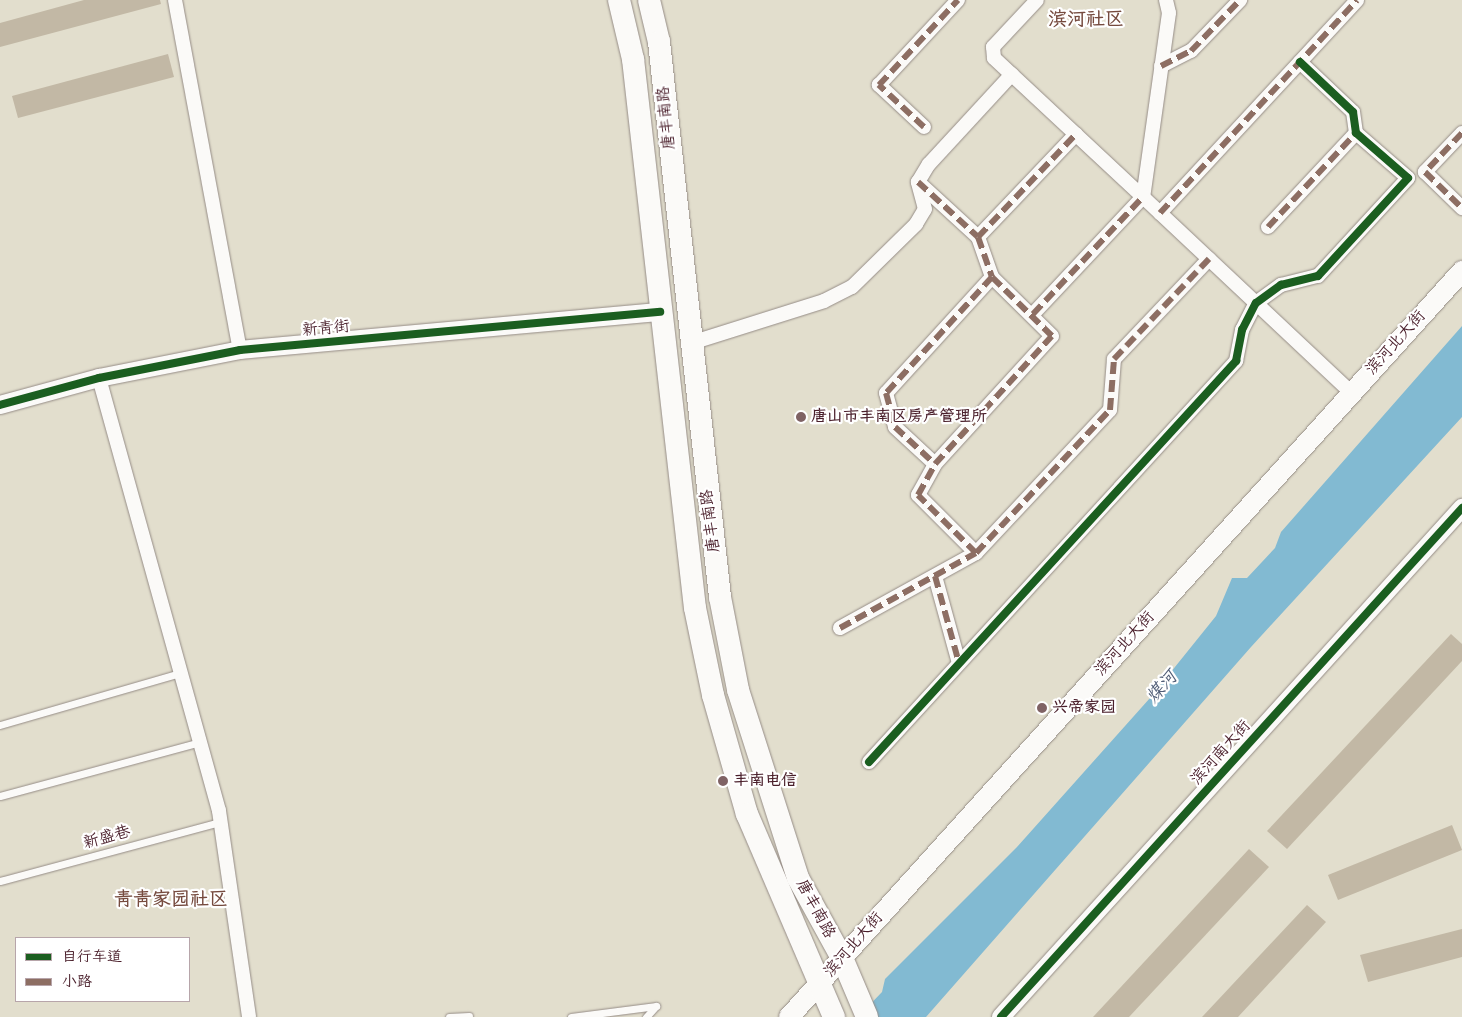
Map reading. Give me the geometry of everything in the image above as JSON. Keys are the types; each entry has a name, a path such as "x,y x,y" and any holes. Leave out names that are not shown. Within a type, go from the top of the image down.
{"main road":[{"name":"唐丰南路","path":"620,0 634,59 660,312 694,608 713,695 747,814 774,883 821,983 833,1015"},
{"name":"唐丰南路","path":"649,0 658,42 720,597 738,690 798,878 842,958 854,991 867,1017"},
{"name":"滨河北大街","path":"789,1017 1462,271"}],"street":[{"path":"175,0 240,350"},
{"path":"924,127 879,85 958,0"},
{"path":"1037,0 993,47 994,58 1351,392"},
{"path":"1032,314 1144,197 1169,13 1166,0"},
{"path":"1162,66 1191,51 1240,0"},
{"path":"1160,213 1358,0"},
{"path":"869,762 1236,361 1242,330 1256,303 1281,285 1318,276 1408,178 1356,133 1352,112 1300,62"},
{"path":"691,343 824,301 852,287 916,224 925,209 918,182 929,164 1012,74"},
{"path":"1268,227 1356,133"},
{"path":"1462,133 1425,172 1462,208"},
{"path":"978,237 1076,134"},
{"path":"918,182 978,237 992,277 1032,314 1052,336 935,464 918,495 976,553"},
{"path":"840,628 976,553 1110,410 1114,359 1209,259"},
{"path":"935,464 895,427 886,393 992,277"},
{"name":"新青街","path":"0,405 99,378 240,350 660,312"},
{"path":"99,378 200,742 220,822 249,1017"},
{"name":"滨河南大街","path":"1001,1017 1462,508"},
{"path":"935,576 959,663"}],"lane":[{"path":"0,725 180,673"},
{"path":"0,796 200,742"},
{"name":"新盛巷","path":"0,881 220,822"},
{"path":"571,1017 656,1006 646,1017"},
{"path":"449,1017 469,1016"}],"water":[{"name":"煤河","path":"1462,326 1462,417 1251,647 926,1017 858,1017 882,992 885,979 1017,847 1150,698 1216,616 1232,578 1247,578 1275,548 1281,532"}],"building":[{"path":"84,0 160,0 161,4 0,47 0,23"},
{"path":"168,54 174,77 18,118 12,96"},
{"path":"1451,634 1462,644 1462,661 1287,849 1267,831"},
{"path":"1452,825 1462,850 1338,900 1328,875"},
{"path":"1249,849 1269,867 1129,1017 1093,1017"},
{"path":"1307,905 1326,922 1238,1017 1202,1017"},
{"path":"1462,929 1462,957 1368,982 1360,955"}],"marked path":[{"path":"924,127 879,85 958,0"},
{"path":"1161,66 1191,51 1240,0"},
{"path":"1160,213 1357,0"},
{"path":"1268,227 1356,133"},
{"path":"1462,133 1425,172 1462,208"},
{"path":"978,237 1076,134"},
{"path":"918,182 978,237 992,277 886,393 895,427 935,464"},
{"path":"1033,314 1143,197"},
{"path":"840,628 976,553 1110,410 1114,359 1209,259"},
{"path":"976,553 918,495 935,464 1052,336 992,277"},
{"path":"935,576 959,663"}],"cycle path":[{"path":"869,762 1236,361 1242,330 1256,303 1281,285 1318,276 1408,178 1356,133 1353,112 1300,62"},
{"path":"0,405 99,378 240,350 660,312"},
{"path":"1001,1017 1462,508"}],"place":[{"name":"唐山市丰南区房产管理所","path":"801,417"},
{"name":"兴帝家园","path":"1042,708"},
{"name":"丰南电信","path":"723,781"}],"district":[{"name":"滨河社区","path":"1086,21"},
{"name":"青青家园社区","path":"171,901"}]}
